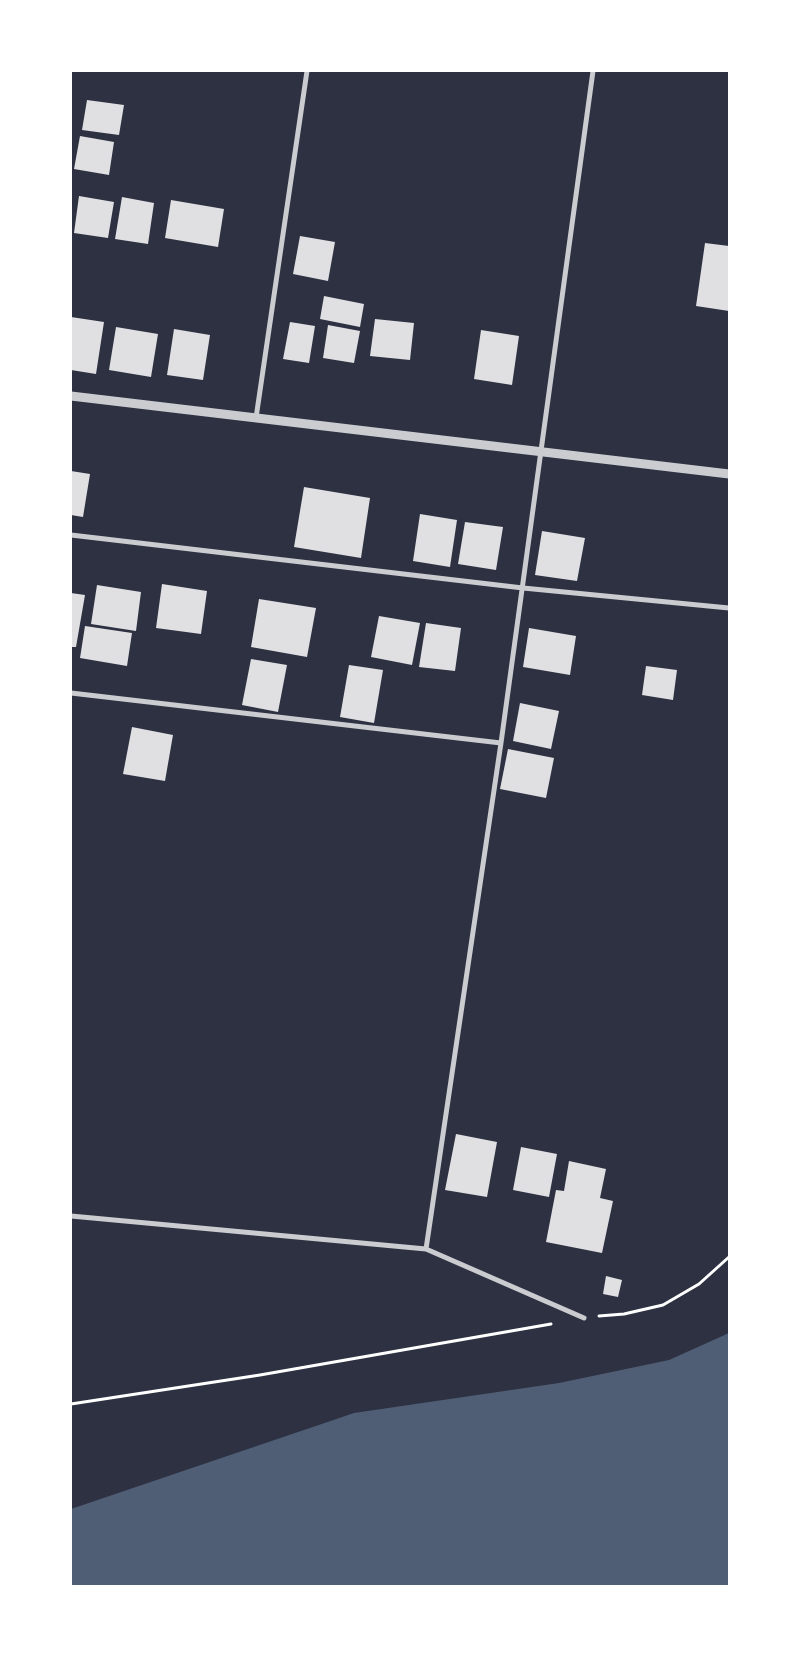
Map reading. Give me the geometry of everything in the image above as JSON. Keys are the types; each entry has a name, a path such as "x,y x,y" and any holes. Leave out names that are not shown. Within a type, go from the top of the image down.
{"street":[{"path":"256,419 307,71"},
{"path":"426,1249 502,743 593,71"},
{"path":"71,396 729,474"},
{"path":"71,535 523,588 729,608"},
{"path":"71,693 502,743"},
{"path":"71,1216 426,1249 584,1318"}],"path":[{"path":"71,1404 270,1374 584,1318 624,1314 663,1305 699,1284 729,1256"}],"water":[{"path":"729,1333 729,1586 71,1586 71,1509 354,1413 559,1383 669,1360"}],"building":[{"path":"87,100 124,105 119,135 82,130"},
{"path":"80,136 114,142 109,175 74,169"},
{"path":"79,196 114,202 108,238 74,233"},
{"path":"122,197 154,203 148,244 115,239"},
{"path":"171,200 224,209 218,247 165,238"},
{"path":"300,236 335,242 328,281 293,274"},
{"path":"705,243 729,246 729,311 696,306"},
{"path":"324,296 364,304 360,327 320,319"},
{"path":"71,317 104,322 96,374 71,370"},
{"path":"375,319 414,323 410,360 370,356"},
{"path":"290,322 315,326 309,363 283,359"},
{"path":"328,325 360,331 354,363 323,358"},
{"path":"116,327 158,334 151,377 109,370"},
{"path":"174,329 210,335 203,380 167,375"},
{"path":"481,330 519,336 512,385 474,379"},
{"path":"71,471 90,474 83,517 71,515"},
{"path":"304,487 370,498 361,558 294,547"},
{"path":"420,514 457,520 450,567 413,561"},
{"path":"465,522 503,527 496,570 458,564"},
{"path":"542,531 585,538 577,581 535,575"},
{"path":"162,584 207,591 201,634 156,628"},
{"path":"97,585 141,592 136,631 91,624"},
{"path":"71,593 85,595 76,647 71,647"},
{"path":"259,599 316,608 307,657 251,647"},
{"path":"379,616 420,623 412,665 371,657"},
{"path":"426,623 461,628 455,671 419,667"},
{"path":"85,626 132,633 127,666 80,658"},
{"path":"529,628 576,636 570,675 523,667"},
{"path":"251,659 287,665 278,712 242,705"},
{"path":"349,665 383,670 374,723 340,717"},
{"path":"646,666 677,670 673,700 642,695"},
{"path":"520,703 559,711 551,749 513,741"},
{"path":"132,727 173,735 165,781 123,774"},
{"path":"508,749 554,758 546,798 500,789"},
{"path":"456,1134 497,1142 487,1197 445,1190"},
{"path":"521,1147 557,1154 549,1197 513,1190"},
{"path":"569,1161 606,1169 600,1198 613,1201 602,1253 546,1242 556,1190 564,1191"},
{"path":"606,1276 622,1280 618,1297 603,1294"}]}
